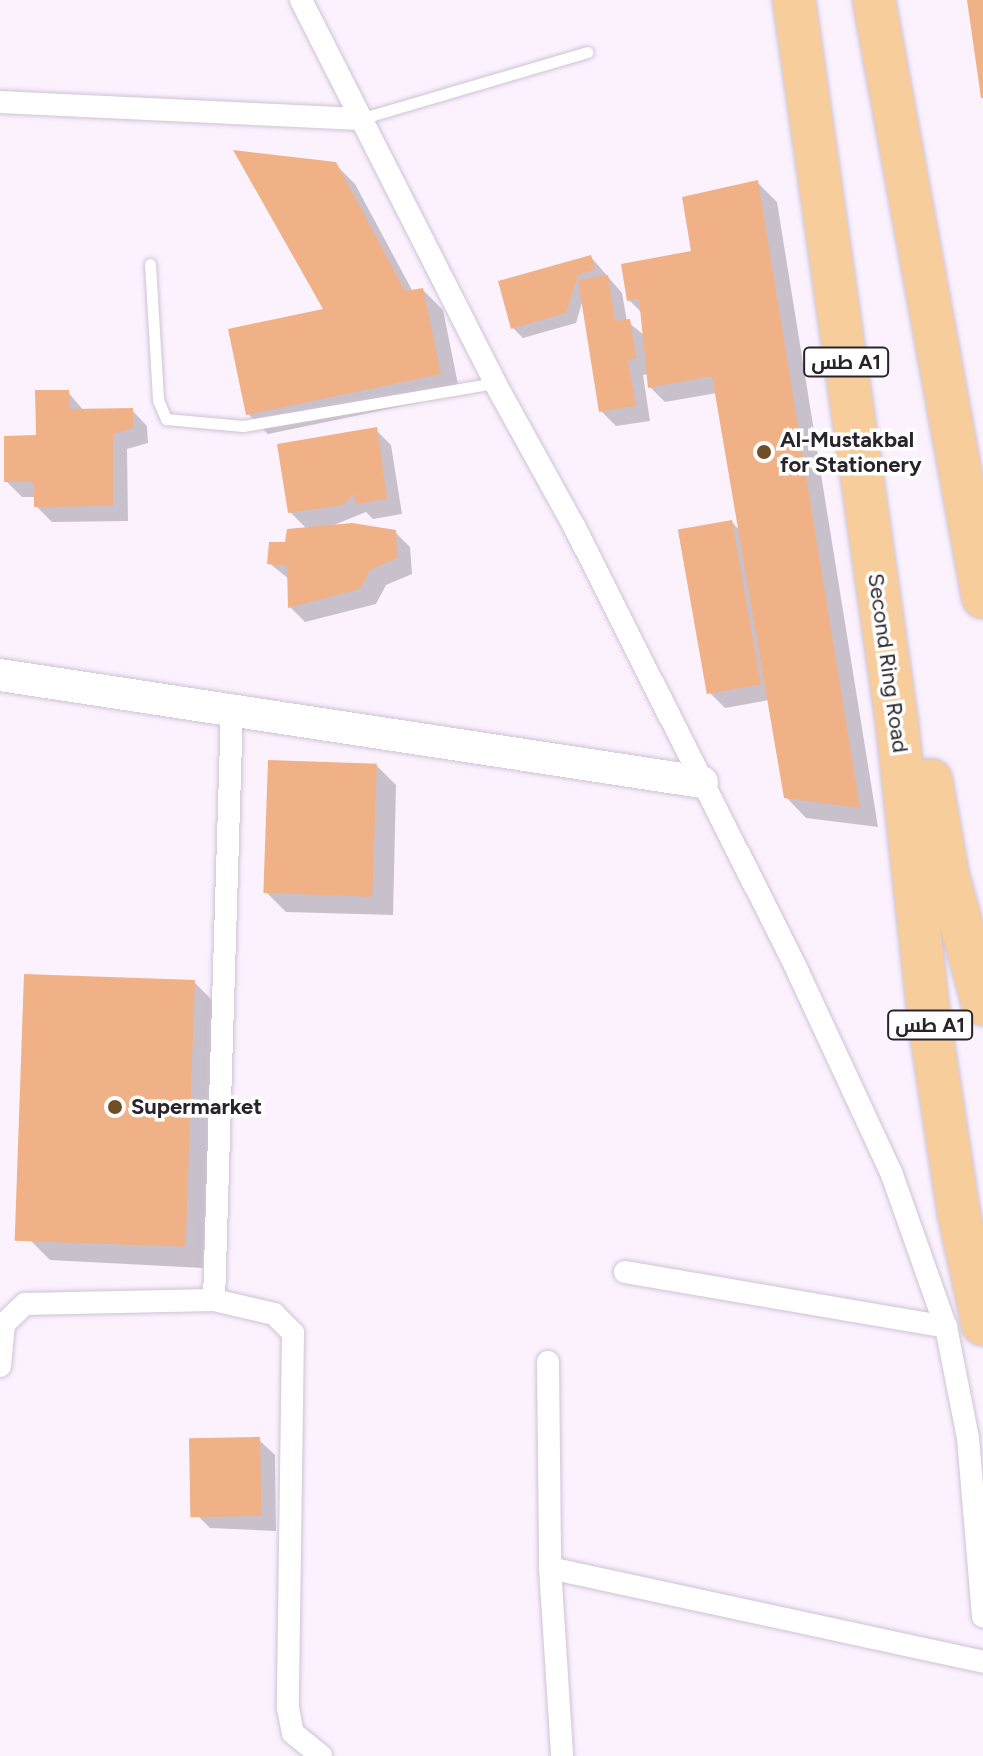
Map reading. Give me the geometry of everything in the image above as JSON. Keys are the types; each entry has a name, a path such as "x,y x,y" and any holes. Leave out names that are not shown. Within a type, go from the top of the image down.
{"highway":[{"name":"Second Ring Road","path":"794,0 897,723 930,1025 959,1214 964,1326"},
{"path":"814,0 939,832 983,1004"},
{"path":"874,0 978,532 982,596"}],"street":[{"path":"301,0 495,383 575,528 847,1071 964,1326 968,1438 983,1616"},
{"path":"0,102 360,119"},
{"path":"0,675 702,782"},
{"path":"214,1300 232,708"},
{"path":"625,1272 964,1326"},
{"path":"0,1366 4,1324 25,1304 214,1300 274,1314 296,1342 288,1708 293,1733 321,1756"},
{"path":"548,1362 550,1568 562,1756"},
{"path":"550,1568 983,1662"}],"lane":[{"path":"360,119 587,52"},
{"path":"150,264 158,400 166,419 243,426 495,383"}],"building":[{"path":"967,0 983,0 983,98 981,98"},
{"path":"233,150 336,162 405,291 423,288 441,374 246,415 228,329 323,309"},
{"path":"758,180 860,808 784,798 712,376 648,388 639,299 627,301 621,264 691,251 682,197"},
{"path":"591,255 595,269 578,275 566,313 511,329 498,281"},
{"path":"608,275 615,321 630,319 636,358 628,360 636,406 599,412 578,280"},
{"path":"35,390 69,390 70,409 133,408 133,428 113,434 113,506 34,507 34,482 4,482 4,436 36,435"},
{"path":"377,427 387,499 356,504 354,494 343,505 288,513 277,444"},
{"path":"732,520 761,684 707,694 678,530"},
{"path":"352,523 396,530 397,558 370,570 360,589 288,608 287,566 267,564 269,542 285,542 287,529"},
{"path":"268,760 377,764 372,897 263,893"},
{"path":"24,974 195,980 186,1247 15,1241"},
{"path":"260,1437 261,1516 190,1517 189,1438"}],"place":[{"name":"Al-Mustakbal for Stationery","path":"764,452"},
{"name":"Supermarket","path":"115,1107"}]}
